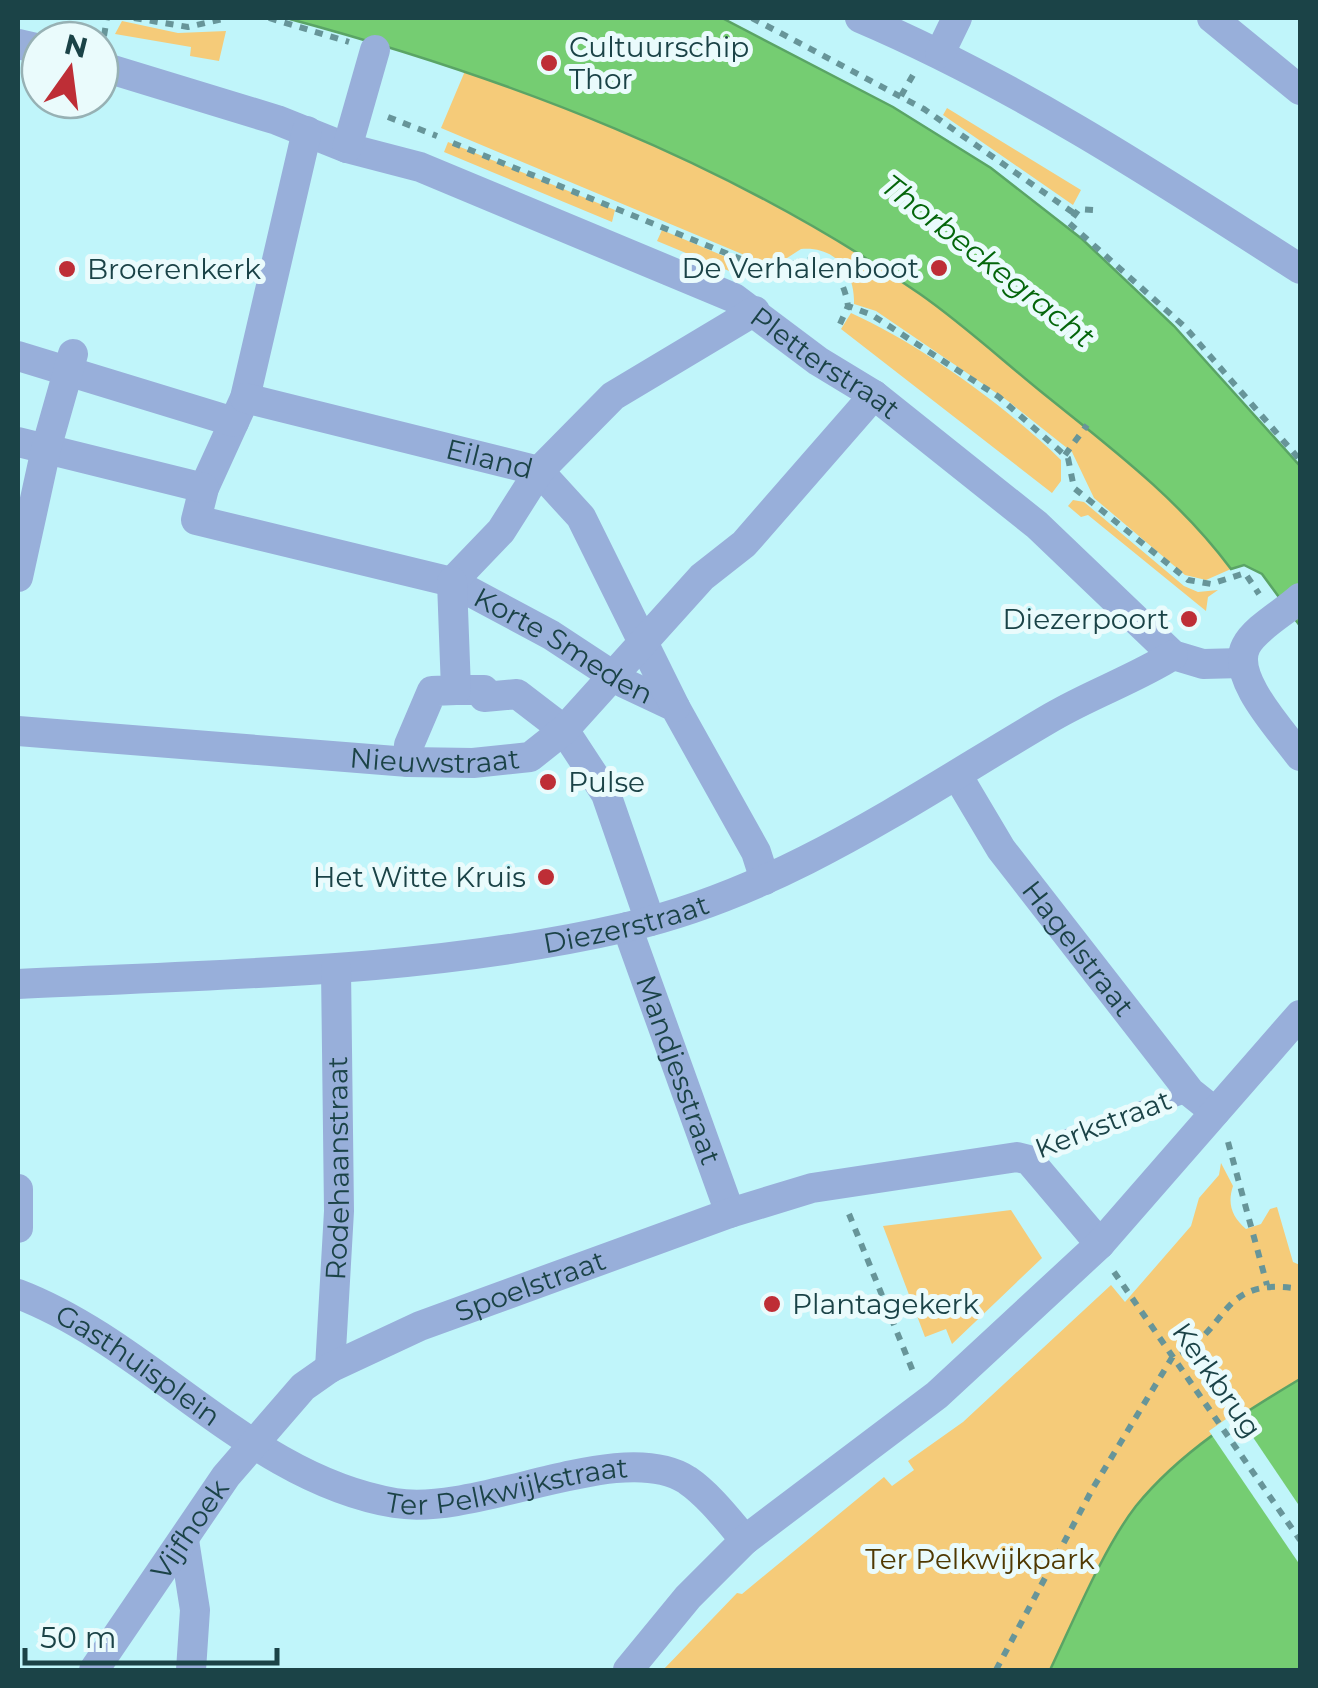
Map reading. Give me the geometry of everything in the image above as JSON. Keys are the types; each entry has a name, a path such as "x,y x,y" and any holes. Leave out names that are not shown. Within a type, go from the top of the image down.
{"street":[{"path":"860,18 940,53 1125,159 1300,269"},
{"path":"940,53 956,18"},
{"path":"1212,18 1300,90"},
{"path":"347,148 375,50"},
{"name":"Pletterstraat","path":"120,72 307,131 347,148 420,167 755,311 812,356 874,395 1058,542 1173,655"},
{"path":"32,446 204,488 240,410 307,131"},
{"path":"408,762 410,744 432,691 456,690 452,582 500,531 538,471 613,396 755,311"},
{"name":"Eiland","path":"18,356 71,362 240,410 538,471 580,516 642,641"},
{"path":"19,560 32,446 71,362"},
{"name":"Nieuwstraat","path":"18,732 408,762 474,763 530,756 564,730 702,578 744,544 874,395"},
{"name":"Korte Smeden","path":"204,488 196,520 452,582 674,707"},
{"path":"1300,598 1251,640 1242,664 1248,684 1300,756"},
{"name":"Korte Smeden","path":"642,641 674,707 756,852 765,880"},
{"path":"1173,655 1203,664 1242,664"},
{"name":"Diezerstraat","path":"18,984 336,969 502,951 639,924 765,880 857,835 1056,714 1173,655"},
{"name":"Mandjesstraat","path":"456,690 484,690 484,696 517,694 564,730 606,794 639,924 730,1213"},
{"name":"Hagelstraat","path":"957,775 1001,849 1190,1092 1215,1112"},
{"name":"Rodehaanstraat","path":"330,1368 339,1211 336,969"},
{"name":"Kerkstraat","path":"1215,1112 1300,1015"},
{"path":"628,1670 688,1597 746,1540 925,1403 1100,1244 1215,1112"},
{"name":"Kerkstraat","path":"838,1184 1031,1152 1029,1160 1100,1244"},
{"name":"Spoelstraat","path":"254,1441 303,1387 330,1368 420,1326 730,1213 838,1184"},
{"path":"18,1189 18,1228"},
{"name":"Gasthuisplein","path":"18,1294 60,1311 254,1441"},
{"name":"Vijfhoek","path":"94,1670 254,1441"},
{"name":"Ter Pelkwijkstraat","path":"254,1441 321,1478 398,1504 484,1497 624,1467 662,1469 696,1488 746,1540"},
{"path":"184,1540 195,1610 191,1670"}],"lane":[{"name":"Kerkstraat","path":"1031,1152 1190,1092"}],"path":[{"path":"134,18 188,28 228,18"},
{"path":"269,18 375,50"},
{"path":"752,18 924,110 1075,214"},
{"path":"389,117 778,274 792,262 810,258 826,262 841,276 848,306 840,324"},
{"path":"1093,210 1079,210 1069,223 1185,328 1300,460"},
{"path":"848,306 872,314 998,397 1064,454 1074,472 1074,488 1188,580 1211,584 1237,576"},
{"path":"1064,454 1085,428"},
{"path":"1215,1112 1238,1128 1227,1144 1267,1285"},
{"path":"838,1184 925,1403"},
{"name":"Kerkbrug","path":"1100,1244 1116,1276 1300,1540"},
{"path":"996,1670 1093,1488 1173,1356 1192,1348 1240,1295 1267,1285 1300,1289"}],"green space":[{"path":"122,21 178,33 226,31 219,61 190,56 191,47 120,35"},
{"path":"465,71 584,116 700,168 866,259 953,319 1122,457 1190,521 1231,569 1206,580 1185,575 1094,498 1072,452 1008,401 876,311 854,304 847,272 833,257 801,249 773,267 441,128"},
{"path":"947,108 1081,190 1073,205 943,115"},
{"path":"448,142 615,210 612,222 444,152"},
{"path":"662,230 738,262 734,273 657,241"},
{"path":"851,313 934,359 1039,440 1061,460 1061,481 1052,493 841,329"},
{"path":"1073,500 1084,502 1184,586 1198,592 1218,590 1208,597 1206,611 1088,515 1081,517 1068,506"},
{"name":"Ter Pelkwijkpark","path":"1221,1163 1233,1186 1231,1204 1237,1220 1246,1229 1261,1224 1270,1209 1277,1207 1293,1262 1300,1265 1300,1379 1192,1451 1154,1486 1101,1563 1050,1670 663,1670 737,1593 742,1594 884,1477 892,1486 914,1470 908,1461 963,1422 1111,1285 1125,1302 1191,1226 1199,1198 1219,1175"},
{"path":"1011,1210 1042,1258 952,1344 946,1329 925,1337 883,1226"}],"water":[{"name":"Thorbeckegracht","path":"286,18 722,18 893,107 991,168 1082,239 1174,326 1300,466 1300,626 1262,574 1244,565 1231,569 1167,497 1119,455 936,306 847,246 694,164 615,129 453,68"},
{"path":"1300,1379 1300,1670 1050,1670 1101,1563 1136,1506 1192,1451"}],"pier":[{"path":"1236,1412 1300,1507 1300,1565 1209,1431"}],"place":[{"name":"Cultuurschip Thor","path":"549,63"},
{"name":"De Verhalenboot","path":"939,268"},
{"name":"Broerenkerk","path":"67,269"},
{"name":"Diezerpoort","path":"1189,619"},
{"name":"Pulse","path":"548,782"},
{"name":"Het Witte Kruis","path":"546,877"},
{"name":"Plantagekerk","path":"772,1304"}]}
